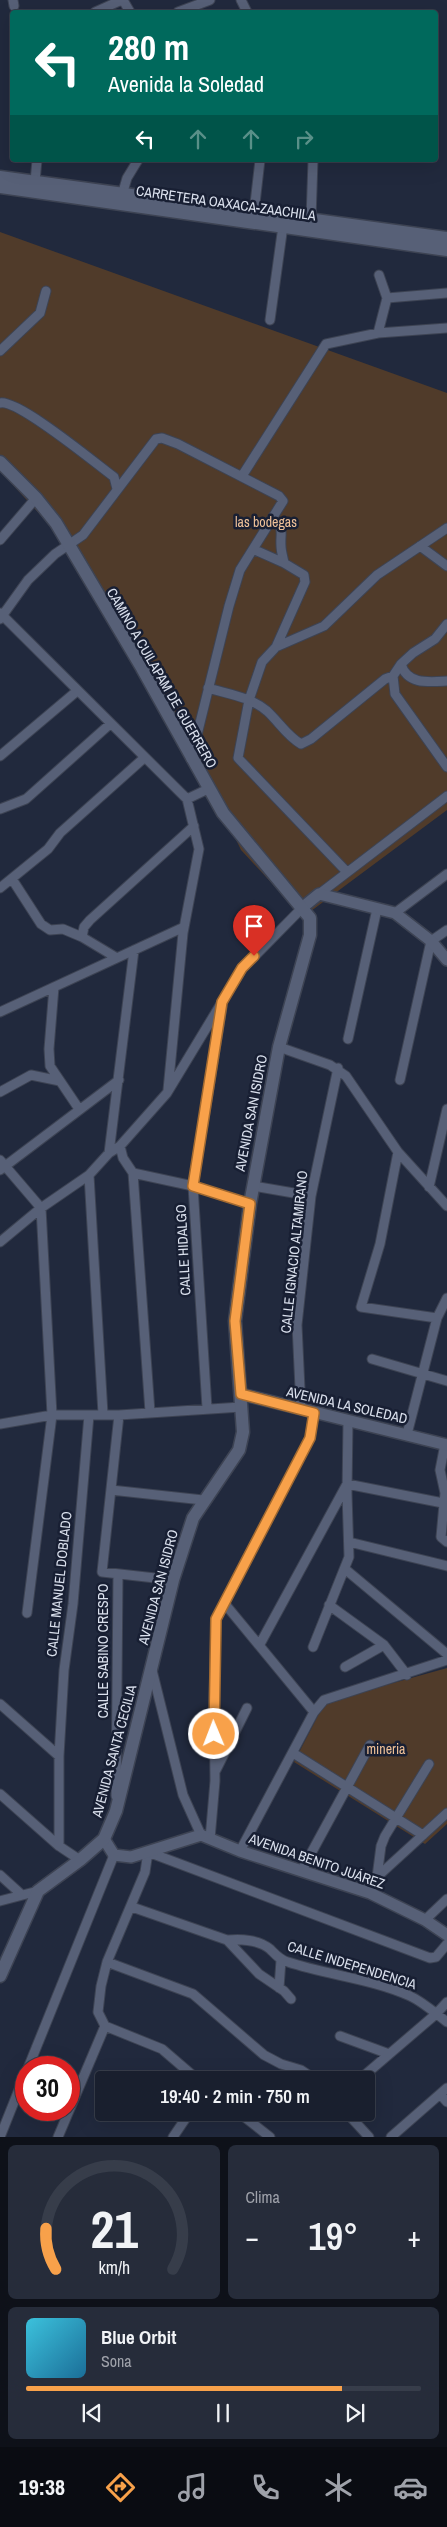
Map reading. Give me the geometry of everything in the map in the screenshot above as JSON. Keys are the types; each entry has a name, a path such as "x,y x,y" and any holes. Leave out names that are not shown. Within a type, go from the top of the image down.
{"main road":[{"name":"CARRETERA OAXACA-ZAACHILA","path":"0,177 447,238"},
{"name":"CARRETERA OAXACA-ZAACHILA","path":"0,187 447,250"},
{"name":"CAMINO A CUILAPAM DE GUERRERO","path":"1,466 36,498 56,523 142,668 191,759 223,813 303,907"},
{"name":"AVENIDA SAN ISIDRO","path":"152,1670 173,1580 193,1518 203,1500 239,1450 243,1432 235,1321 252,1186 278,1047 310,935 310,918 303,907"},
{"name":"AVENIDA SANTA CECILIA","path":"104,1839 116,1811 152,1670"},
{"path":"0,1976 38,1891 80,1860 104,1839"}],"street":[{"path":"100,10 122,0"},
{"path":"183,10 210,0"},
{"path":"35,182 38,162"},
{"path":"122,195 127,178 137,162"},
{"path":"254,212 260,162"},
{"path":"311,219 313,162"},
{"path":"270,320 283,226"},
{"path":"378,333 387,298 379,275"},
{"path":"0,352 40,313 46,291"},
{"path":"387,298 447,293"},
{"path":"242,476 326,344 378,333 447,328"},
{"path":"0,403 6,402 24,410 114,477 117,488"},
{"path":"168,1093 184,927 199,849 187,799 1,615 28,580 55,554 83,535 156,438 162,438 178,444 279,496 283,501 240,570 229,606 191,759"},
{"path":"0,540 36,498"},
{"path":"273,519 280,523 282,529 281,547 284,563"},
{"path":"276,647 324,626 376,575 447,528"},
{"path":"420,546 447,566"},
{"path":"253,549 284,563 304,575 305,582 276,647 262,662 249,700 238,758 346,871"},
{"path":"208,688 249,700 265,710 292,739 301,744 311,739 385,679 393,676 401,664 413,653 435,639 447,624"},
{"path":"401,664 407,675 415,680 447,681"},
{"path":"393,676 395,694 447,767"},
{"path":"0,756 77,691"},
{"path":"0,809 26,799 110,724"},
{"path":"0,888 48,849 60,833 144,758"},
{"path":"187,799 208,789"},
{"path":"0,1242 40,1208 88,1175 109,1152 120,1146 168,1093 242,968 303,907 346,871 447,796"},
{"path":"82,937 84,927 90,920 194,826"},
{"path":"395,913 447,874"},
{"path":"12,879 41,924 50,930 63,929 82,937 117,958"},
{"path":"319,894 395,913 431,941 447,960"},
{"path":"348,1038 377,909"},
{"path":"0,1012 184,927"},
{"path":"400,1080 431,941 447,930"},
{"path":"109,1152 134,950"},
{"path":"54,987 49,1050 50,1066 79,1109"},
{"name":"CALLE HIDALGO","path":"207,1408 193,1186 222,1002"},
{"path":"278,1047 338,1068 346,1076 398,1152 447,1206"},
{"name":"CALLE IGNACIO ALTAMIRANO","path":"301,1410 297,1325 311,1196 338,1068"},
{"path":"0,1092 32,1074 60,1082"},
{"path":"27,1613 52,1415 40,1208 2,1165 119,1080"},
{"path":"429,1187 446,1114"},
{"path":"120,1146 123,1158 133,1173 150,1412"},
{"path":"398,1152 380,1244 361,1307 437,1318"},
{"path":"133,1173 193,1186 250,1204"},
{"path":"88,1175 103,1414"},
{"path":"252,1186 311,1196"},
{"path":"407,1434 437,1318 447,1298"},
{"path":"372,1359 447,1381"},
{"name":"AVENIDA LA SOLEDAD","path":"241,1394 446,1445"},
{"path":"0,1424 52,1415 119,1415 242,1407"},
{"path":"205,1837 215,1772 216,1619 310,1438 314,1413"},
{"name":"CALLE MANUEL DOBLADO","path":"59,1846 60,1756 64,1670 73,1604 89,1414"},
{"name":"CALLE SABINO CRESPO","path":"116,1811 118,1574 102,1572 119,1415"},
{"path":"313,1646 349,1557 348,1421"},
{"path":"446,1445 440,1470 445,1493 440,1530 441,1537 447,1542"},
{"path":"347,1484 443,1504"},
{"path":"260,1644 347,1484"},
{"path":"111,1490 203,1500"},
{"path":"349,1542 447,1566"},
{"path":"345,1569 447,1654"},
{"path":"118,1574 173,1580"},
{"path":"225,1604 260,1644 314,1712"},
{"path":"330,1605 384,1645 406,1675"},
{"path":"346,1667 384,1645"},
{"path":"240,1851 314,1712 324,1700 406,1675 447,1660"},
{"path":"152,1670 183,1795 205,1837"},
{"path":"0,1704 60,1756"},
{"path":"215,1772 248,1708"},
{"path":"302,1870 370,1745"},
{"path":"293,1753 423,1835"},
{"path":"370,1893 377,1877 381,1846 395,1818 429,1764"},
{"path":"0,1794 59,1846 80,1860"},
{"path":"377,1877 447,1813"},
{"path":"114,1855 132,1857 205,1837"},
{"name":"AVENIDA BENITO JUÁREZ","path":"205,1837 240,1851 370,1893 425,1920 447,1936"},
{"path":"104,1839 114,1855"},
{"path":"148,1852 145,1872 132,1907 107,1962 100,1986 98,2012 105,2026 162,2049 188,2071"},
{"path":"148,1852 430,1958 436,1957 447,1944"},
{"path":"33,2056 114,1855"},
{"path":"0,1875 22,1895"},
{"path":"0,1901 38,1891"},
{"path":"425,1920 447,1899"},
{"name":"CALLE INDEPENDENCIA","path":"132,1907 226,1940 242,1939 255,1942 269,1948 281,1960 408,1995 447,2022"},
{"path":"226,1940 259,1974 280,1988 290,1999"},
{"path":"280,1988 281,1960"},
{"path":"107,1962 193,1994 264,2055 281,2064 302,2071"},
{"path":"369,2071 436,2014 447,2002"},
{"path":"58,2137 105,2026"},
{"path":"340,2036 389,2054"},
{"path":"391,2137 444,2091 447,2102"},
{"path":"0,2137 15,2100"},
{"path":"178,2136 186,2121"},
{"path":"248,2121 264,2135"},
{"path":"354,2121 369,2137"}],"green space":[{"name":"las bodegas","path":"0,232 447,393 447,810 303,917 241,850 223,813 69,546 0,471"},
{"name":"mineria","path":"447,1668 447,1824 425,1844 294,1762 325,1702"}],"route":[{"path":"214,1734 216,1619 310,1438 314,1413 241,1394 235,1321 250,1204 193,1186 222,1002 242,968 254,956"}]}
